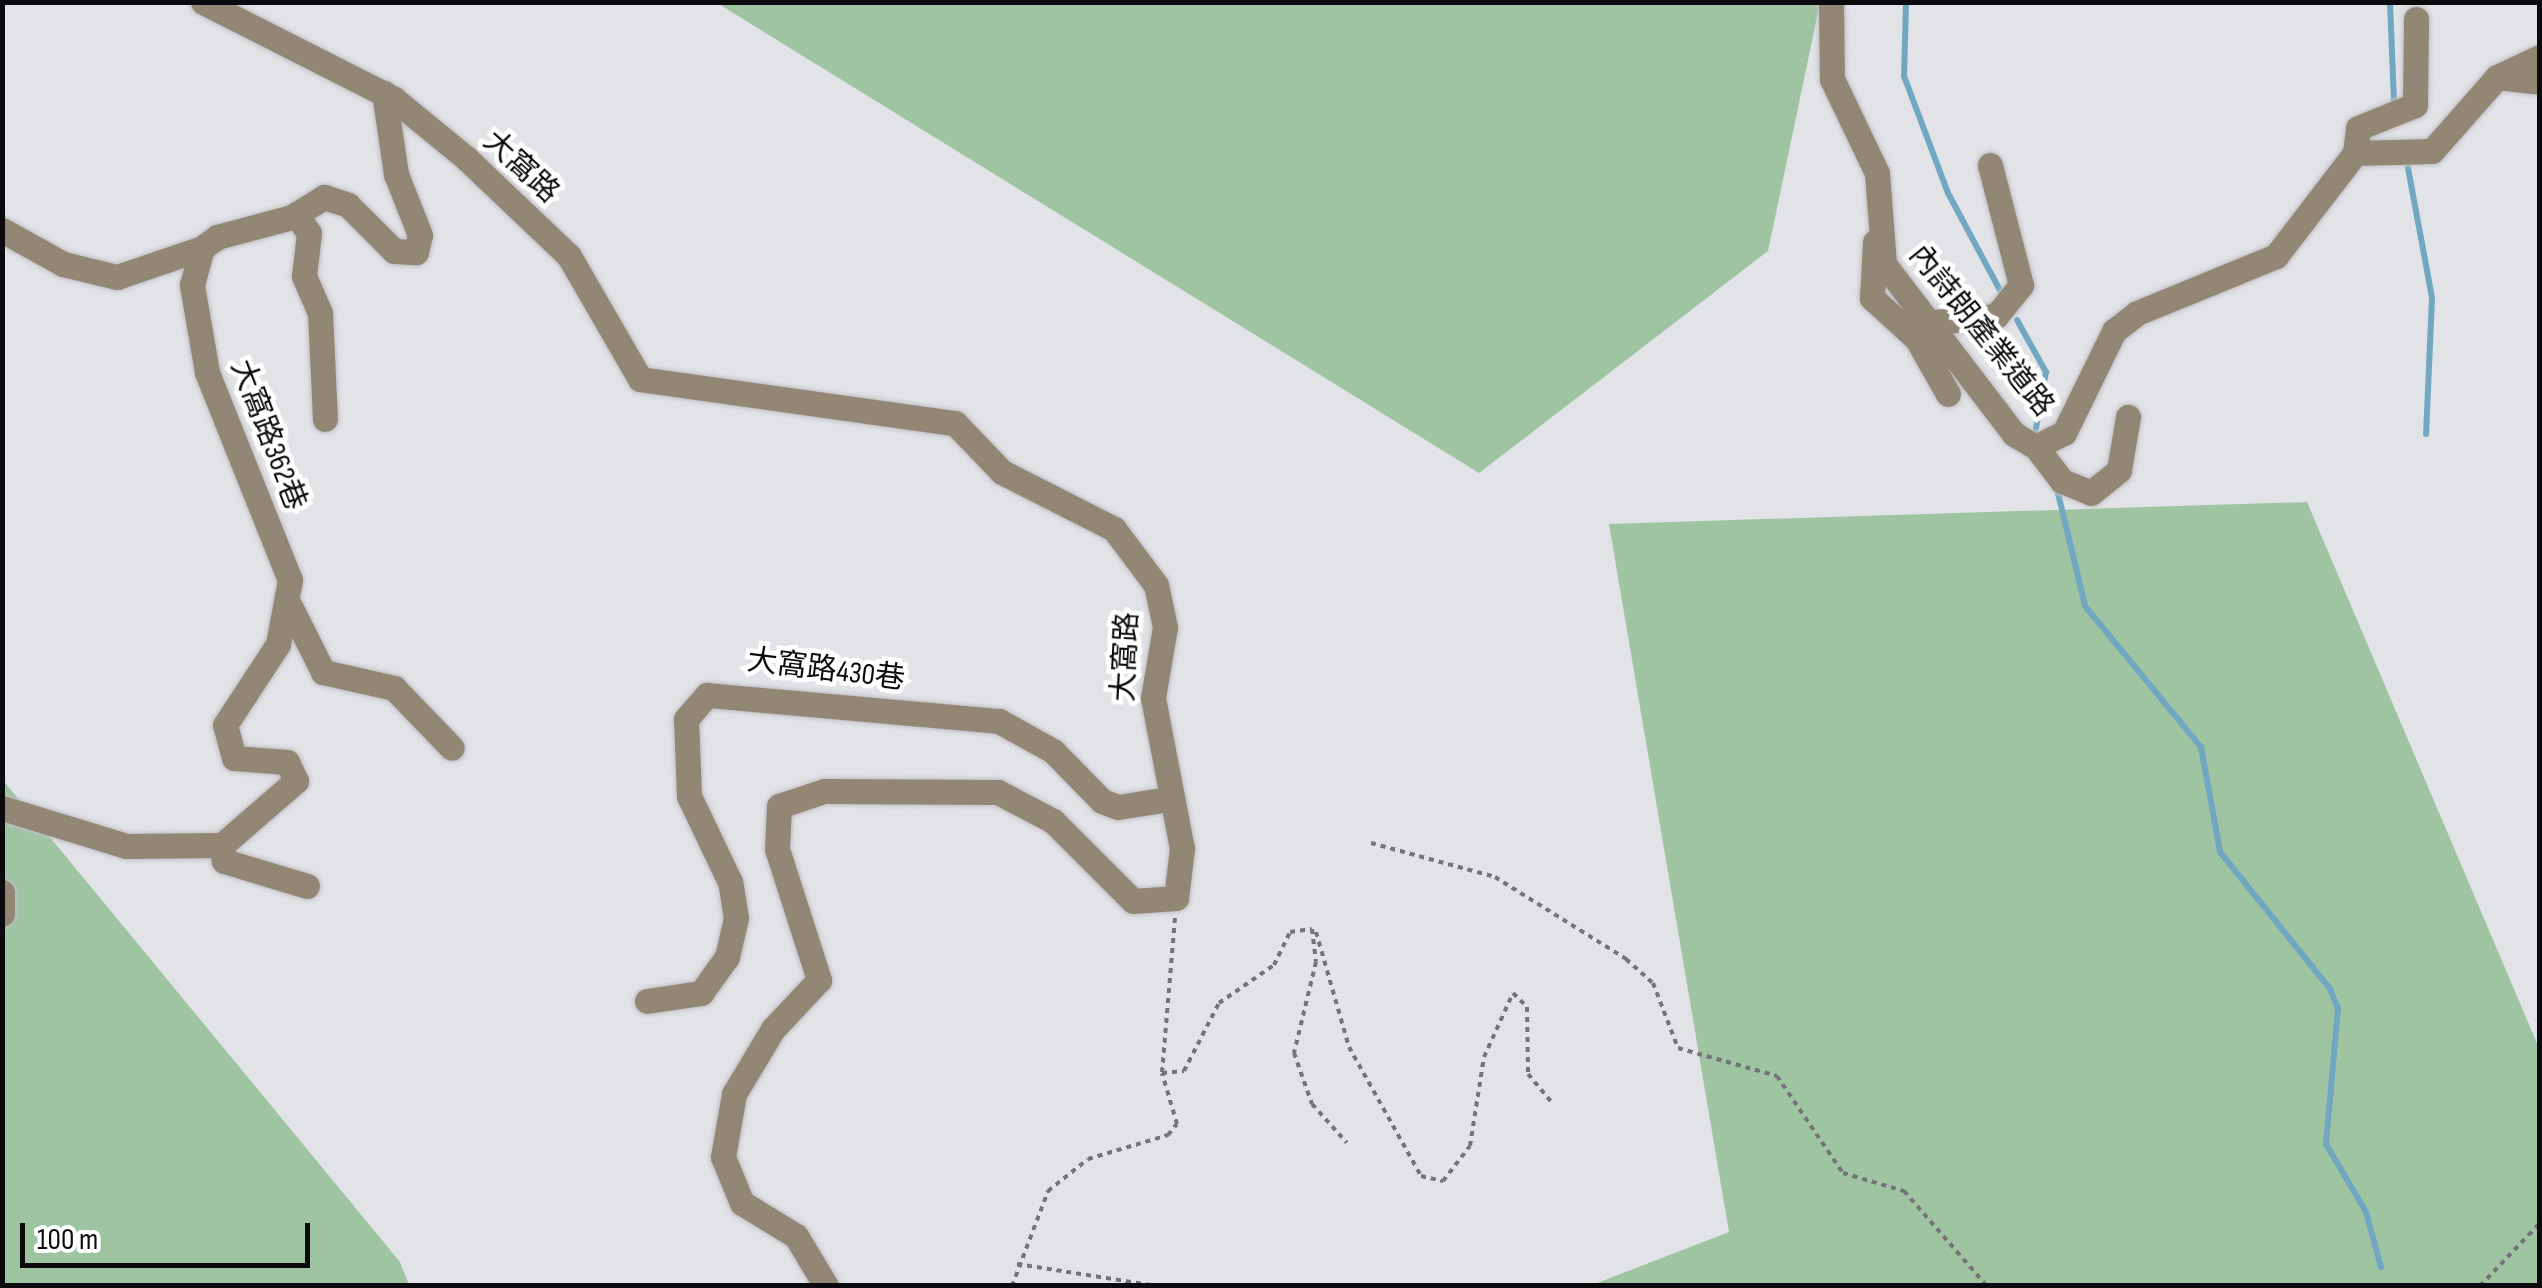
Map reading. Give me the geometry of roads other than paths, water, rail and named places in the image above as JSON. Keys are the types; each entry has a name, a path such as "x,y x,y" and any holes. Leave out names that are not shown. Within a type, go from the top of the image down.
{"lane":[{"name":"大窩路","path":"202,2 384,93 569,256 640,380 955,423 1002,472 1131,542 1163,605 1153,698 1168,799 1182,848 1176,898 1133,902 1052,820 998,792 824,792 779,806 776,849 819,980 741,1081 723,1128 724,1157 742,1203 796,1236 826,1286"},
{"name":"內詩朗產業道路","path":"1831,2 1832,78 1877,173 1875,242 1891,276 1935,322 2014,434 2048,442 2114,331 2172,296 2276,256 2355,153 2358,128 2415,105 2416,19"},
{"path":"2355,153 2432,151 2497,77 2540,57"},
{"path":"2497,77 2540,82"},
{"path":"2,230 63,264 118,277 336,197 394,251 416,252 420,235 396,174 384,93"},
{"path":"1935,322 1996,316 2020,285 1990,165"},
{"path":"296,214 309,233 304,276 320,313 325,419"},
{"path":"1875,242 1872,298 1916,338 1948,394"},
{"name":"大窩路362巷","path":"202,248 192,285 207,372 290,580 290,606"},
{"path":"2048,442 2062,481 2091,494 2119,470 2128,417"},
{"path":"290,606 323,672 394,688 452,748"},
{"path":"2,808 126,846 222,846 296,781 287,762 234,758 225,725 278,644 290,606"},
{"name":"大窩路430巷","path":"647,1000 700,994 727,957 736,918 689,796 686,720 707,695 999,721 1053,752 1102,801 1118,808 1168,799"},
{"path":"222,846 235,870 308,886"},
{"path":"2,892 2,914"}],"waterway":[{"path":"1906,2 1904,76 1948,193 2003,296"},
{"path":"2390,2 2394,101"},
{"path":"2408,168 2432,298 2426,434"},
{"path":"2017,320 2046,372 2035,434"},
{"path":"2057,489 2085,606 2201,747 2220,852 2330,989 2338,1009 2326,1144 2366,1212 2381,1267"}]}
